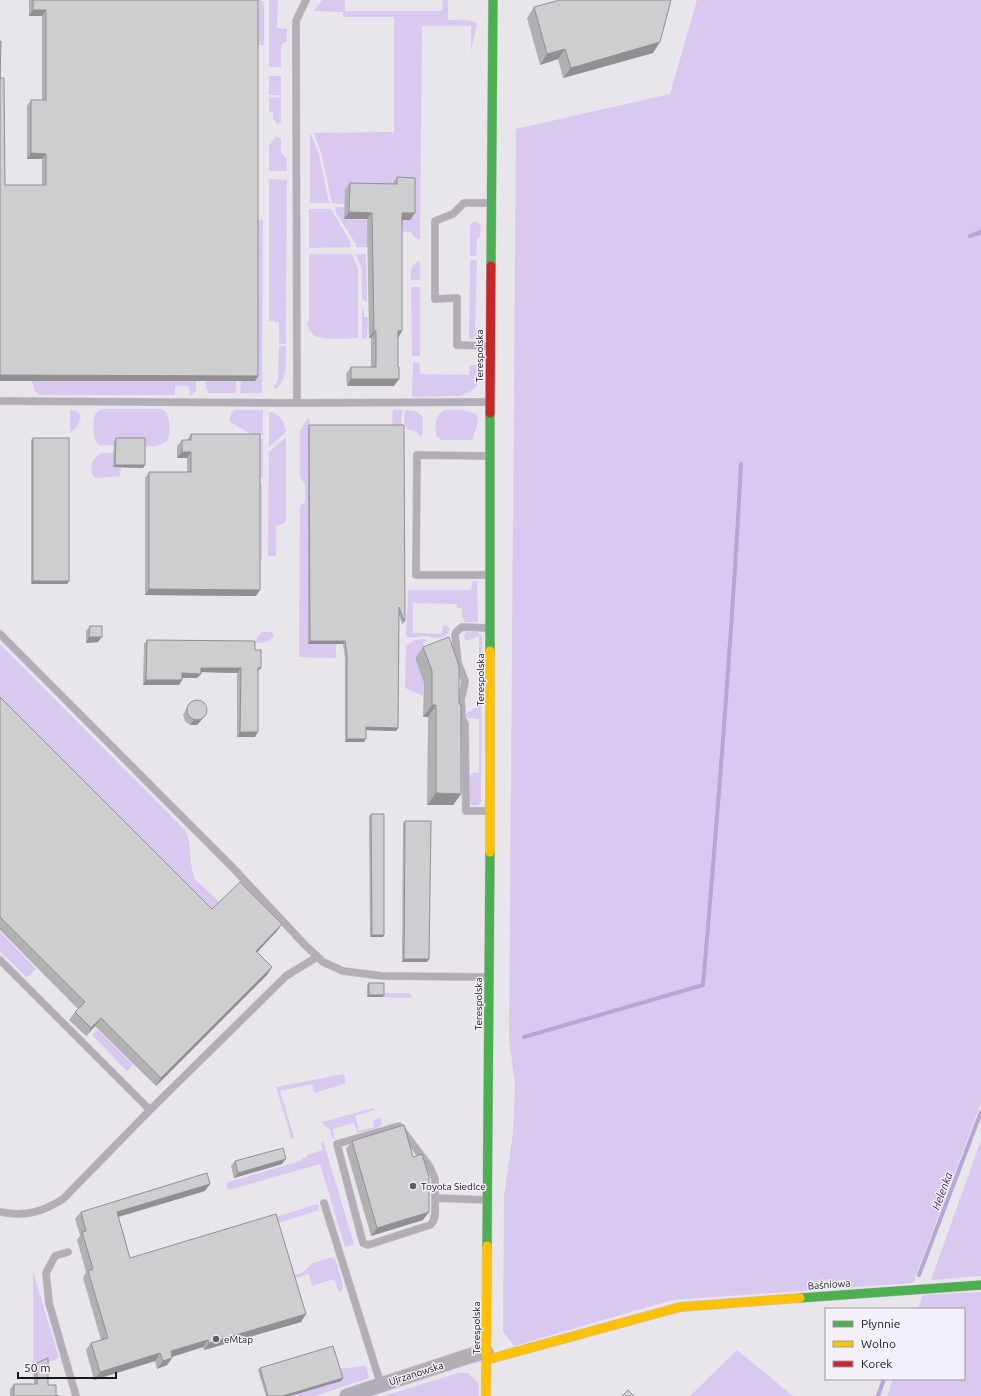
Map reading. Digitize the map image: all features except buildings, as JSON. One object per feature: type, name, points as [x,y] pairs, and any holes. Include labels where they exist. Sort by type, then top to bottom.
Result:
[{"type":"street","name":"Terespolska","points":[[486,1396],[491,628],[490,346],[493,0]]},
{"type":"street","name":"Baśniowa","points":[[486,1356],[680,1307],[981,1285]]},
{"type":"street","name":"Ujrzanowska","points":[[347,1396],[469,1356],[486,1356]]},
{"type":"lane","points":[[297,403],[296,21],[306,0]]},
{"type":"lane","points":[[490,346],[457,345],[457,298],[435,299],[435,220],[453,214],[464,203],[492,204]]},
{"type":"lane","points":[[0,401],[297,403],[490,402]]},
{"type":"lane","points":[[490,456],[417,455],[416,575],[490,575]]},
{"type":"lane","points":[[490,812],[466,811],[465,724],[462,718],[461,699],[465,681],[458,663],[455,636],[456,632],[462,627],[491,628]]},
{"type":"lane","points":[[0,634],[323,962],[343,971],[383,976],[489,977]]},
{"type":"lane","points":[[0,1212],[31,1213],[49,1208],[63,1199],[150,1110],[286,976],[317,957]]},
{"type":"lane","points":[[0,960],[150,1110]]},
{"type":"lane","points":[[398,1126],[430,1167],[434,1179],[435,1198],[434,1219],[430,1226],[368,1245],[363,1244],[337,1144],[398,1126]]},
{"type":"lane","points":[[435,1198],[488,1200]]},
{"type":"lane","points":[[324,1204],[381,1385]]},
{"type":"lane","points":[[68,1252],[55,1256],[46,1273],[49,1303],[76,1396]]},
{"type":"shaded area","points":[[254,0],[261,0],[264,2],[264,45],[254,45]]},
{"type":"shaded area","points":[[269,0],[278,0],[277,28],[287,29],[287,41],[281,45],[281,67],[269,67]]},
{"type":"shaded area","points":[[322,0],[345,0],[345,11],[442,11],[443,0],[448,0],[448,20],[467,20],[477,24],[471,51],[471,26],[422,26],[420,240],[414,237],[411,232],[397,231],[392,195],[345,190],[345,204],[332,203],[322,156],[314,133],[394,132],[394,17],[343,17],[343,12],[314,11]]},
{"type":"shaded area","points":[[697,0],[981,0],[981,1103],[913,1283],[672,1300],[514,1346],[503,1331],[504,1196],[513,1133],[515,1085],[509,1039],[516,129],[670,94]]},
{"type":"shaded area","points":[[269,76],[281,76],[281,95],[269,95]]},
{"type":"shaded area","points":[[281,97],[281,122],[277,124],[273,118],[273,112],[269,112],[269,98]]},
{"type":"shaded area","points":[[310,134],[319,155],[329,203],[310,203]]},
{"type":"shaded area","points":[[276,136],[281,138],[281,153],[287,159],[287,171],[269,171],[269,146]]},
{"type":"shaded area","points":[[269,179],[287,180],[286,344],[279,344],[279,322],[269,321]]},
{"type":"shaded area","points":[[335,207],[345,207],[345,219],[379,220],[368,247],[356,247],[356,244],[336,213]]},
{"type":"shaded area","points":[[309,209],[331,209],[351,243],[351,247],[309,248]]},
{"type":"shaded area","points":[[263,220],[262,393],[240,393],[254,221]]},
{"type":"shaded area","points":[[472,222],[477,222],[481,226],[480,236],[477,239],[476,256],[470,256],[470,226]]},
{"type":"shaded area","points":[[309,254],[352,254],[358,269],[358,338],[321,338],[316,336],[310,330],[306,322],[309,322]]},
{"type":"shaded area","points":[[356,254],[366,254],[367,302],[362,299],[362,270]]},
{"type":"shaded area","points":[[470,260],[477,260],[475,329],[482,336],[474,340],[469,338]]},
{"type":"shaded area","points":[[420,261],[420,280],[411,280],[411,271],[413,266]]},
{"type":"shaded area","points":[[411,287],[420,287],[420,356],[412,356]]},
{"type":"shaded area","points":[[364,308],[364,317],[368,317],[367,338],[362,339],[362,311]]},
{"type":"shaded area","points":[[279,346],[286,346],[286,364],[283,380],[276,389],[274,387],[278,381]]},
{"type":"shaded area","points":[[413,362],[419,362],[420,374],[469,375],[470,365],[480,365],[479,382],[474,389],[459,396],[412,397]]},
{"type":"shaded area","points":[[32,381],[196,381],[196,391],[191,396],[189,386],[175,386],[175,395],[41,395],[33,388]]},
{"type":"shaded area","points":[[206,381],[236,381],[236,393],[209,393],[206,388]]},
{"type":"shaded area","points":[[106,409],[161,409],[165,411],[169,419],[168,439],[158,446],[142,446],[114,441],[114,445],[99,445],[96,442],[94,434],[94,418],[98,411]]},
{"type":"shaded area","points":[[70,410],[76,411],[81,416],[76,428],[70,432]]},
{"type":"shaded area","points":[[235,410],[263,410],[263,435],[253,435],[230,422],[232,412]]},
{"type":"shaded area","points":[[393,410],[402,410],[401,422],[404,428],[336,644],[336,658],[299,657],[300,506],[305,502],[305,484],[300,477],[300,432],[309,417],[310,426],[392,425]]},
{"type":"shaded area","points":[[405,410],[415,411],[423,417],[423,433],[421,437],[416,432],[407,429],[404,422]]},
{"type":"shaded area","points":[[445,410],[466,411],[478,416],[477,426],[472,440],[442,440],[437,437],[436,421],[439,415]]},
{"type":"shaded area","points":[[269,412],[279,416],[283,422],[286,432],[269,447]]},
{"type":"shaded area","points":[[285,438],[286,522],[276,527],[276,556],[268,556],[269,452]]},
{"type":"shaded area","points":[[263,439],[263,477],[256,477],[256,440]]},
{"type":"shaded area","points":[[102,453],[114,453],[113,467],[121,468],[120,476],[95,478],[92,471],[92,463],[96,457]]},
{"type":"shaded area","points":[[256,483],[262,483],[262,559],[256,559]]},
{"type":"shaded area","points":[[473,581],[477,581],[478,622],[465,622],[462,617],[462,609],[457,607],[457,604],[413,603],[413,633],[442,634],[443,626],[446,625],[449,627],[449,632],[444,637],[440,638],[406,636],[408,590],[471,590]]},
{"type":"shaded area","points":[[262,632],[272,632],[274,636],[266,642],[255,643],[258,636]]},
{"type":"shaded area","points":[[466,632],[476,632],[482,636],[481,803],[475,806],[469,802],[469,775],[479,773],[479,719],[468,718],[466,716],[467,713],[479,706],[479,636],[466,641],[464,636]]},
{"type":"shaded area","points":[[424,639],[427,641],[423,643],[426,653],[414,657],[424,683],[423,696],[405,688],[406,645],[416,640]]},
{"type":"shaded area","points":[[0,644],[185,830],[189,842],[195,879],[221,904],[207,916],[0,709]]},
{"type":"shaded area","points":[[0,932],[36,969],[29,976],[26,977],[0,951]]},
{"type":"shaded area","points":[[382,993],[410,993],[412,998],[382,997]]},
{"type":"shaded area","points":[[98,1030],[133,1065],[127,1071],[92,1035]]},
{"type":"shaded area","points":[[344,1074],[346,1083],[315,1093],[312,1084],[280,1091],[294,1137],[292,1140],[276,1087]]},
{"type":"shaded area","points":[[374,1108],[374,1110],[355,1116],[359,1131],[374,1127],[373,1120],[381,1118],[382,1124],[378,1128],[358,1133],[354,1123],[333,1129],[334,1139],[330,1129],[324,1125],[323,1122]]},
{"type":"shaded area","points":[[981,1140],[981,1276],[931,1280]]},
{"type":"shaded area","points":[[323,1141],[354,1244],[345,1247],[320,1164],[228,1190],[226,1183],[300,1161],[302,1158],[307,1157],[307,1155],[323,1150],[321,1143]]},
{"type":"shaded area","points":[[317,1204],[319,1206],[319,1210],[275,1224],[273,1218]]},
{"type":"shaded area","points":[[328,1258],[334,1258],[336,1261],[343,1285],[341,1292],[339,1292],[334,1279],[312,1286],[309,1274],[291,1279],[291,1276],[302,1273],[313,1263]]},
{"type":"shaded area","points":[[33,1272],[59,1358],[33,1368]]},
{"type":"shaded area","points":[[981,1292],[981,1396],[887,1396],[893,1380],[965,1380],[965,1308],[918,1308],[923,1295]]},
{"type":"shaded area","points":[[737,1350],[793,1396],[690,1396]]},
{"type":"shaded area","points":[[366,1366],[369,1378],[315,1396],[290,1396],[341,1380],[337,1369]]},
{"type":"shaded area","points":[[458,1373],[468,1373],[479,1384],[479,1396],[384,1396]]},
{"type":"waterway","points":[[970,236],[981,232]]},
{"type":"waterway","points":[[524,1037],[703,985],[724,724],[741,464]]},
{"type":"waterway","name":"Helenka","points":[[919,1275],[981,1112]]},
{"type":"waterway","name":"Helenka","points":[[878,1396],[884,1380]]},
{"type":"traffic: fast","points":[[491,266],[493,0]]},
{"type":"traffic: fast","points":[[490,413],[490,651]]},
{"type":"traffic: fast","points":[[487,1246],[490,852]]},
{"type":"traffic: fast","points":[[800,1298],[981,1285]]},
{"type":"traffic: slow","points":[[490,651],[490,852]]},
{"type":"traffic: slow","points":[[486,1396],[487,1246]]},
{"type":"traffic: slow","points":[[486,1360],[680,1307],[800,1298]]},
{"type":"traffic: jam","points":[[490,413],[491,266]]},
{"type":"place","name":"Toyota Siedlce","points":[[413,1186]]},
{"type":"place","name":"eMtap","points":[[216,1339]]}]
